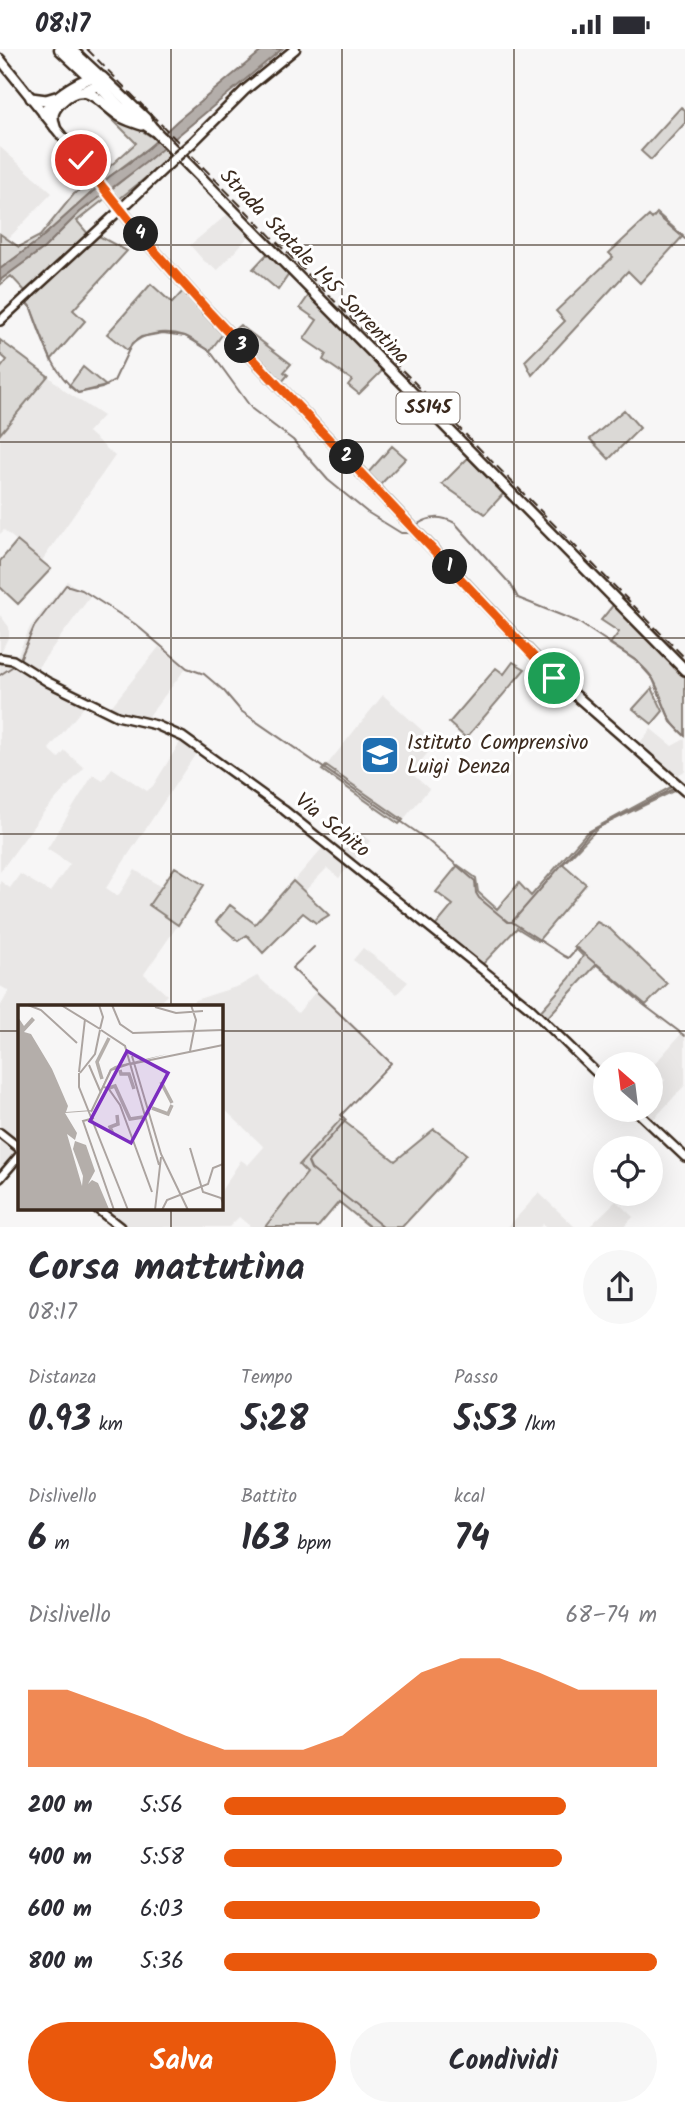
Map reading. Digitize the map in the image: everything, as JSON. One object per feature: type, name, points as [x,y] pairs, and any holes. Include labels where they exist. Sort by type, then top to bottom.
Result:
[{"type":"highway","points":[[60,49],[87,74]]},
{"type":"highway","points":[[70,49],[98,75]]},
{"type":"highway","points":[[44,114],[71,95],[96,86],[98,75]]},
{"type":"highway","points":[[44,114],[47,105],[58,96],[98,75]]},
{"type":"highway","name":"Strada Statale 145 Sorrentina","points":[[98,75],[145,118],[685,670]]},
{"type":"highway","name":"SS145","points":[[99,86],[121,107],[156,132]]},
{"type":"highway","points":[[83,92],[91,93],[120,116],[156,132]]},
{"type":"highway","points":[[31,98],[46,100],[58,96]]},
{"type":"highway","points":[[55,127],[52,116],[56,108]]},
{"type":"main road","points":[[119,205],[192,143],[245,90],[295,49]]},
{"type":"main road","points":[[0,59],[165,264],[208,311],[549,672],[685,791]]},
{"type":"street","points":[[0,320],[119,205]]},
{"type":"street","name":"Via Schito","points":[[0,657],[13,660],[48,682],[117,716],[156,725],[183,737],[284,810],[530,1008],[593,1069]]},
{"type":"street","points":[[648,1122],[685,1157]]},
{"type":"street","points":[[0,1133],[18,1147]]},
{"type":"street","points":[[0,1178],[18,1158]]},
{"type":"street","points":[[97,1209],[120,1227]]},
{"type":"shaded area","points":[[264,49],[282,49],[145,163],[80,212],[44,248],[0,280],[0,269],[38,241],[109,177],[143,153],[177,121]]},
{"type":"shaded area","points":[[681,107],[685,110],[685,123],[651,160],[641,151]]},
{"type":"shaded area","points":[[105,112],[157,141],[109,177],[38,241],[0,269],[0,234],[19,247],[40,236],[74,194],[98,177],[136,143]]},
{"type":"shaded area","points":[[165,146],[174,155],[118,200],[109,191]]},
{"type":"shaded area","points":[[0,147],[52,193],[8,239],[0,234]]},
{"type":"shaded area","points":[[103,195],[106,198],[77,221],[89,235],[26,292],[11,276],[0,285],[0,280],[44,248],[80,212]]},
{"type":"shaded area","points":[[657,213],[683,236],[640,283],[628,271],[532,375],[525,361],[565,321],[556,311],[613,257],[609,253],[649,216],[652,219]]},
{"type":"shaded area","points":[[228,214],[249,236],[218,270],[204,261],[190,245]]},
{"type":"shaded area","points":[[97,235],[127,251],[73,310],[85,321],[51,360],[31,308],[26,302]]},
{"type":"shaded area","points":[[268,253],[289,274],[278,290],[253,269]]},
{"type":"shaded area","points":[[151,284],[172,303],[185,289],[224,332],[210,351],[185,336],[161,333],[145,336],[128,351],[107,334]]},
{"type":"shaded area","points":[[309,295],[384,369],[359,394],[348,385],[352,380],[323,360],[326,354],[304,339],[317,320],[300,308]]},
{"type":"shaded area","points":[[240,325],[291,364],[284,372],[288,375],[281,383],[235,334],[234,330]]},
{"type":"shaded area","points":[[0,340],[48,376],[0,434],[0,369],[7,360],[0,354]]},
{"type":"shaded area","points":[[83,367],[106,386],[78,393],[69,386]]},
{"type":"shaded area","points":[[48,376],[65,391],[103,416],[88,432],[115,456],[41,562],[4,530],[0,534],[0,434]]},
{"type":"shaded area","points":[[624,410],[640,428],[609,459],[590,439]]},
{"type":"shaded area","points":[[392,446],[406,458],[379,486],[367,474]]},
{"type":"shaded area","points":[[469,457],[505,492],[485,514],[442,484]]},
{"type":"shaded area","points":[[17,541],[51,569],[18,604],[0,587],[0,561]]},
{"type":"shaded area","points":[[67,581],[90,597],[36,670],[89,701],[49,749],[59,758],[65,751],[84,768],[43,813],[0,872],[0,615],[9,627],[9,636],[1,652],[16,659],[30,627]]},
{"type":"shaded area","points":[[614,604],[685,677],[685,736],[668,715],[649,673],[610,644],[619,632],[601,620]]},
{"type":"shaded area","points":[[159,647],[186,668],[145,721],[110,708]]},
{"type":"shaded area","points":[[513,662],[525,669],[466,738],[449,723],[496,668],[504,674]]},
{"type":"shaded area","points":[[652,688],[663,711],[652,724],[633,709]]},
{"type":"shaded area","name":"Istituto Comprensivo Luigi Denza","points":[[383,695],[436,743],[411,773],[429,789],[403,820],[326,766]]},
{"type":"shaded area","points":[[651,729],[672,746],[685,739],[685,771],[674,777],[637,746]]},
{"type":"shaded area","points":[[180,742],[197,752],[106,888],[118,896],[135,870],[161,887],[149,905],[178,925],[144,974],[167,995],[157,1005],[18,1005],[18,1152],[0,1173],[0,1007],[9,991],[0,986],[0,881],[10,888],[20,874],[50,892],[70,864],[47,849],[93,775],[103,781],[112,768],[147,791],[153,786]]},
{"type":"shaded area","points":[[326,766],[403,820],[399,824],[322,770]]},
{"type":"shaded area","points":[[671,787],[676,790],[599,827],[563,864],[586,884],[538,941],[517,928],[481,966],[433,929],[453,905],[436,892],[458,865],[476,878],[478,892],[497,909],[519,883],[531,896],[586,833]]},
{"type":"shaded area","points":[[358,831],[370,841],[339,878],[327,868],[304,892],[293,882],[324,846],[338,857]]},
{"type":"shaded area","points":[[175,867],[204,885],[178,925],[149,905]]},
{"type":"shaded area","points":[[293,881],[329,915],[316,923],[303,913],[263,953],[247,935],[238,941],[216,922],[230,905],[255,924]]},
{"type":"shaded area","points":[[597,922],[610,929],[667,984],[646,1005],[597,964],[545,1020],[538,1014],[570,978],[583,956],[574,947]]},
{"type":"shaded area","points":[[363,948],[408,982],[397,994],[353,960]]},
{"type":"shaded area","points":[[257,976],[298,1013],[317,990],[390,1061],[340,1114],[341,1119],[299,1164],[308,1172],[265,1227],[251,1227],[239,1217],[229,1227],[125,1227],[102,1209],[222,1209],[222,1189],[241,1160],[248,1165],[264,1147],[222,1107],[222,1005],[189,1005],[195,1000],[239,986]]},
{"type":"shaded area","points":[[681,1034],[685,1038],[685,1085],[663,1109],[665,1080],[663,1054]]},
{"type":"shaded area","points":[[341,1119],[395,1161],[434,1129],[466,1154],[402,1227],[370,1227],[339,1202],[318,1227],[265,1227],[307,1173],[299,1165]]},
{"type":"shaded area","points":[[539,1193],[575,1227],[546,1227],[543,1224],[540,1227],[508,1227]]},
{"type":"shaded area","points":[[611,1206],[621,1206],[633,1217],[624,1227],[589,1227]]},
{"type":"waterway","points":[[658,216],[685,239]]},
{"type":"waterway","points":[[26,302],[55,365],[78,393],[102,388],[114,381],[132,343],[141,337],[163,333],[185,336],[210,351],[252,409],[293,440],[328,480],[367,512],[401,533],[409,533]]},
{"type":"waterway","points":[[418,524],[436,518],[455,523],[511,585],[518,598],[578,622],[637,661],[653,679],[671,722],[685,736]]},
{"type":"waterway","points":[[20,659],[34,627],[66,585],[82,590],[135,624],[187,668],[204,674],[224,691],[241,711],[425,838],[475,881],[479,898],[508,922],[512,922],[591,831],[675,788]]},
{"type":"waterway","points":[[0,675],[15,665]]},
{"type":"waterway","points":[[512,922],[568,958],[577,948],[685,1036]]},
{"type":"waterway","points":[[314,947],[292,968],[391,1063],[341,1115],[346,1120],[308,1162],[311,1169],[383,1227]]},
{"type":"railway","points":[[87,49],[685,658]]},
{"type":"place","name":"Istituto Comprensivo Luigi Denza","points":[[380,755]]},
{"type":"route","points":[[81,160],[165,264],[554,678]]}]
